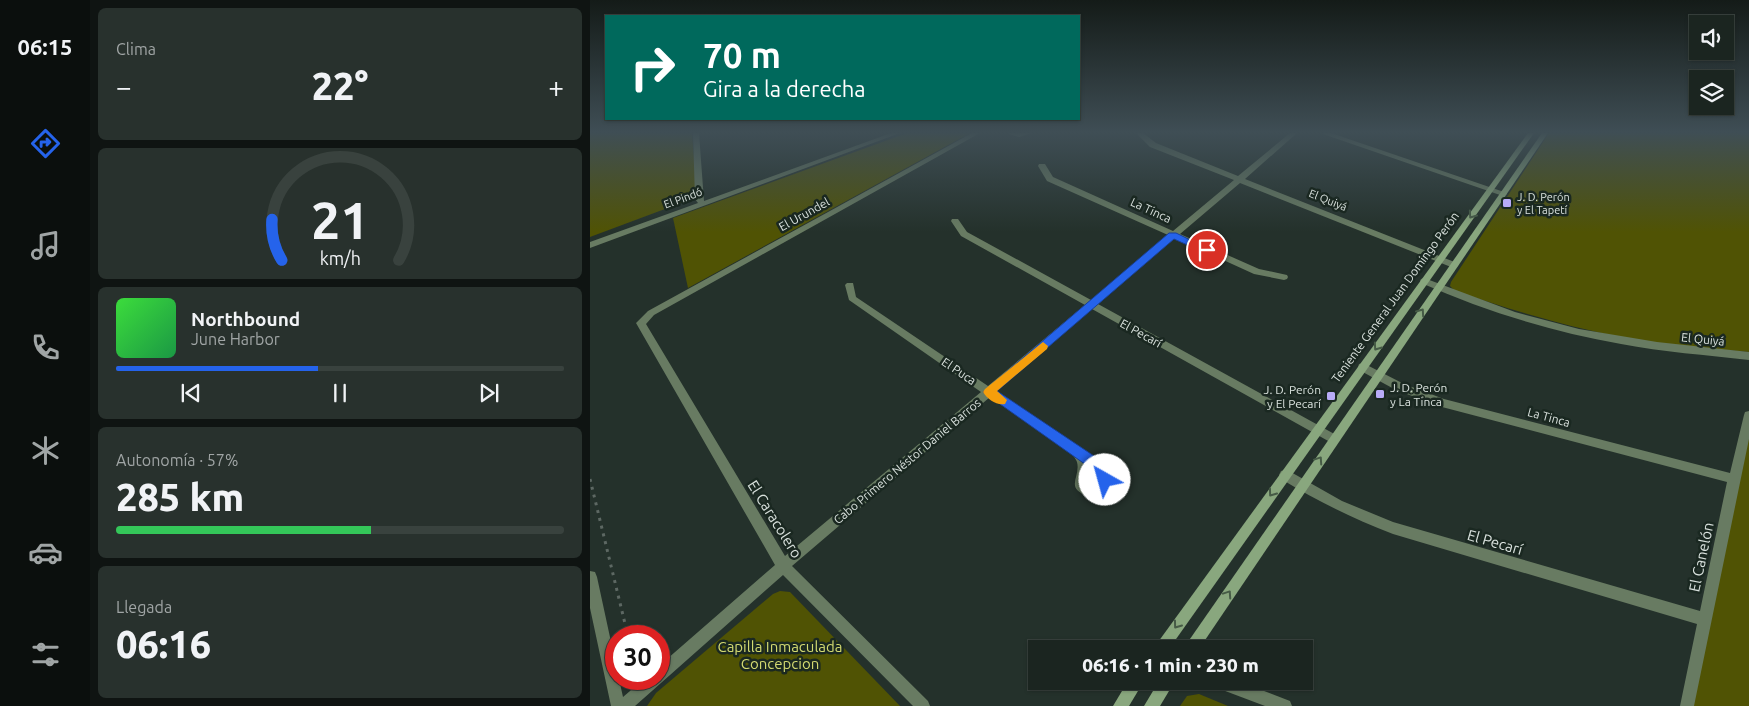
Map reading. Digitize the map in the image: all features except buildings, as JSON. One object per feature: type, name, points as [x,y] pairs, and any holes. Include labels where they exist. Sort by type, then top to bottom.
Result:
[{"type":"main road","name":"Teniente General Juan Domingo Perón","points":[[1167,640],[1507,166]]},
{"type":"main road","points":[[1196,640],[1521,166]]},
{"type":"main road","points":[[1120,706],[1132,690]]},
{"type":"main road","points":[[1151,706],[1162,690]]},
{"type":"street","points":[[697,166],[699,200],[702,203]]},
{"type":"street","name":"El Pindó","points":[[590,245],[805,166]]},
{"type":"street","name":"El Urundel","points":[[643,319],[919,166]]},
{"type":"street","name":"La Tinca","points":[[1042,166],[1050,179],[1257,272],[1284,277]]},
{"type":"street","name":"El Quiyá","points":[[1209,166],[1441,258],[1454,265]]},
{"type":"street","name":"Cabo Primero Néstor Daniel Barros","points":[[670,665],[783,566],[1254,166]]},
{"type":"street","points":[[1422,166],[1503,193]]},
{"type":"street","name":"El Pecarí","points":[[954,221],[964,234],[1334,439]]},
{"type":"street","name":"El Quiyá","points":[[1424,281],[1501,310],[1601,337],[1662,347],[1749,356]]},
{"type":"street","name":"El Puca","points":[[850,285],[852,298],[1077,452]]},
{"type":"street","name":"El Caracolero","points":[[643,319],[640,323],[783,566],[923,706]]},
{"type":"street","name":"La Tinca","points":[[1363,367],[1400,387],[1442,403],[1734,479]]},
{"type":"street","name":"El Canelón","points":[[1688,706],[1704,619],[1749,415]]},
{"type":"street","name":"El Pecarí","points":[[1285,476],[1361,516],[1393,528],[1704,619]]},
{"type":"street","points":[[590,576],[618,706]]},
{"type":"street","points":[[590,615],[601,629]]},
{"type":"street","points":[[624,706],[642,690]]},
{"type":"street","points":[[1241,690],[1285,706]]},
{"type":"path","points":[[590,479],[625,625]]},
{"type":"green space","points":[[590,166],[695,166],[697,197],[590,237]]},
{"type":"green space","points":[[816,166],[910,166],[688,288],[673,218]]},
{"type":"green space","points":[[1527,166],[1749,166],[1749,352],[1666,345],[1603,333],[1553,321],[1455,291],[1450,286]]},
{"type":"green space","points":[[1749,415],[1749,706],[1687,706]]},
{"type":"green space","name":"Capilla Inmaculada Concepcion","points":[[780,591],[790,592],[900,706],[647,706],[656,693],[660,690],[670,690],[670,681],[773,594]]},
{"type":"green space","points":[[1199,694],[1228,706],[1180,706],[1187,696]]},
{"type":"slow traffic","points":[[1001,400],[989,392],[1043,346]]},
{"type":"place","name":"J. D. Perón y El Tapetí","points":[[1507,203]]},
{"type":"place","name":"J. D. Perón y La Tinca","points":[[1380,394]]},
{"type":"place","name":"J. D. Perón y El Pecarí","points":[[1331,396]]},
{"type":"route","points":[[1105,480],[1106,476],[1101,468],[989,392],[1173,235],[1207,250]]}]
